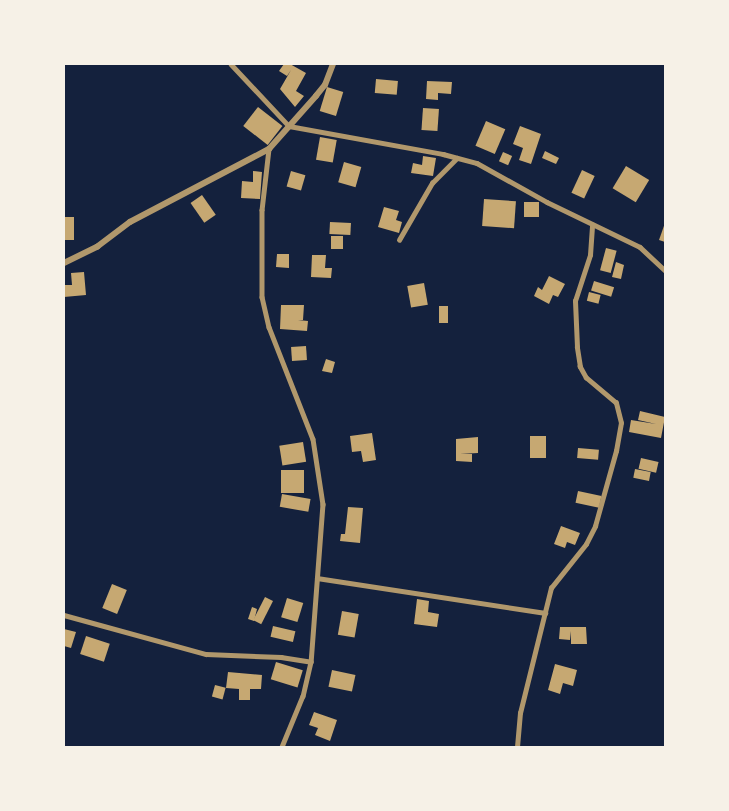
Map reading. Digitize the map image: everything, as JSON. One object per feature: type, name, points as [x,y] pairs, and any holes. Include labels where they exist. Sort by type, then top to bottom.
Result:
[{"type":"street","points":[[231,64],[289,126],[458,158],[489,169],[592,225],[640,247],[665,270]]},
{"type":"street","points":[[64,264],[96,246],[130,222],[269,149],[316,96],[324,85],[333,64]]},
{"type":"street","points":[[269,149],[262,210],[262,297],[269,327],[313,439],[322,504],[311,662],[303,696],[282,747]]},
{"type":"street","points":[[399,240],[432,183],[458,158]]},
{"type":"street","points":[[517,747],[522,707],[553,583],[586,544],[595,526],[616,451],[621,423],[616,402],[596,386],[583,372],[577,347],[574,301],[590,255],[592,225]]},
{"type":"street","points":[[318,578],[545,613]]},
{"type":"street","points":[[64,615],[206,654],[281,657],[311,662]]},
{"type":"building","points":[[284,64],[290,64],[306,73],[296,91],[304,96],[295,107],[280,89],[291,70],[287,76],[279,71]]},
{"type":"building","points":[[376,79],[398,81],[397,95],[375,93]]},
{"type":"building","points":[[427,81],[452,82],[451,94],[438,93],[438,100],[426,99]]},
{"type":"building","points":[[327,87],[343,92],[336,116],[320,111]]},
{"type":"building","points":[[258,107],[282,126],[268,145],[243,126]]},
{"type":"building","points":[[423,108],[439,109],[437,131],[421,130]]},
{"type":"building","points":[[486,121],[505,129],[495,154],[475,146]]},
{"type":"building","points":[[520,126],[541,134],[531,164],[519,160],[523,148],[513,144]]},
{"type":"building","points":[[320,137],[337,140],[333,163],[316,160]]},
{"type":"building","points":[[545,151],[559,158],[556,164],[542,158]]},
{"type":"building","points":[[503,152],[512,156],[508,165],[499,161]]},
{"type":"building","points":[[423,156],[436,158],[433,176],[411,173],[413,163],[422,165]]},
{"type":"building","points":[[344,162],[361,167],[356,187],[338,182]]},
{"type":"building","points":[[626,166],[649,180],[636,202],[613,188]]},
{"type":"building","points":[[582,170],[595,176],[584,199],[571,193]]},
{"type":"building","points":[[253,171],[262,172],[260,199],[241,198],[242,181],[253,182]]},
{"type":"building","points":[[291,171],[305,175],[301,191],[287,186]]},
{"type":"building","points":[[202,195],[216,215],[204,223],[191,203]]},
{"type":"building","points":[[484,199],[516,201],[514,228],[482,226]]},
{"type":"building","points":[[524,202],[539,202],[539,217],[524,217]]},
{"type":"building","points":[[384,207],[399,211],[396,220],[402,222],[399,233],[378,227]]},
{"type":"building","points":[[64,217],[74,217],[74,240],[64,240]]},
{"type":"building","points":[[330,222],[351,223],[350,235],[329,234]]},
{"type":"building","points":[[665,223],[665,242],[659,240]]},
{"type":"building","points":[[331,236],[343,236],[343,249],[331,249]]},
{"type":"building","points":[[606,248],[617,251],[611,273],[600,270]]},
{"type":"building","points":[[277,254],[289,254],[289,268],[276,267]]},
{"type":"building","points":[[312,255],[326,255],[325,268],[332,268],[331,278],[311,277]]},
{"type":"building","points":[[616,262],[624,265],[621,279],[612,277]]},
{"type":"building","points":[[84,272],[86,295],[64,297],[64,285],[72,285],[71,273]]},
{"type":"building","points":[[549,276],[565,284],[558,297],[553,295],[549,304],[534,296],[538,287],[542,290]]},
{"type":"building","points":[[594,281],[614,287],[611,297],[591,291]]},
{"type":"building","points":[[424,283],[428,305],[411,308],[407,286]]},
{"type":"building","points":[[589,292],[601,295],[598,304],[587,301]]},
{"type":"building","points":[[281,305],[304,305],[303,320],[298,320],[308,321],[307,331],[280,329]]},
{"type":"building","points":[[439,306],[448,306],[448,323],[439,323]]},
{"type":"building","points":[[306,346],[307,360],[292,361],[291,347]]},
{"type":"building","points":[[326,359],[335,362],[332,373],[322,371]]},
{"type":"building","points":[[640,411],[665,417],[661,438],[629,432],[631,420],[656,424],[638,420]]},
{"type":"building","points":[[372,433],[376,460],[363,462],[361,451],[352,452],[350,436]]},
{"type":"building","points":[[530,436],[546,436],[546,458],[530,458]]},
{"type":"building","points":[[478,437],[478,453],[460,454],[472,454],[472,462],[456,461],[456,439]]},
{"type":"building","points":[[303,442],[306,462],[282,466],[279,446]]},
{"type":"building","points":[[578,448],[599,450],[598,460],[577,458]]},
{"type":"building","points":[[641,458],[659,462],[656,473],[639,469]]},
{"type":"building","points":[[635,469],[651,472],[649,481],[633,478]]},
{"type":"building","points":[[281,470],[304,470],[304,493],[281,493]]},
{"type":"building","points":[[578,491],[601,496],[599,508],[576,503]]},
{"type":"building","points":[[282,494],[311,499],[308,512],[280,507]]},
{"type":"building","points":[[348,507],[363,508],[360,543],[340,541],[341,534],[345,534]]},
{"type":"building","points":[[561,526],[580,533],[575,545],[567,542],[565,548],[554,544]]},
{"type":"building","points":[[112,584],[127,590],[117,614],[102,608]]},
{"type":"building","points":[[265,597],[273,601],[261,624],[253,620]]},
{"type":"building","points":[[287,598],[303,603],[297,622],[281,617]]},
{"type":"building","points":[[417,599],[429,601],[428,612],[439,614],[437,627],[414,624]]},
{"type":"building","points":[[252,607],[257,609],[254,621],[248,619]]},
{"type":"building","points":[[342,611],[359,614],[355,638],[338,635]]},
{"type":"building","points":[[273,626],[295,631],[293,642],[271,637]]},
{"type":"building","points":[[560,627],[586,627],[587,644],[571,644],[571,631],[570,640],[559,639]]},
{"type":"building","points":[[64,629],[76,632],[71,648],[64,646]]},
{"type":"building","points":[[86,636],[110,644],[104,662],[80,654]]},
{"type":"building","points":[[276,662],[303,670],[298,687],[271,679]]},
{"type":"building","points":[[555,664],[577,670],[573,686],[563,683],[560,694],[548,690]]},
{"type":"building","points":[[332,670],[355,675],[352,692],[328,687]]},
{"type":"building","points":[[228,672],[262,675],[261,689],[250,689],[250,700],[239,700],[239,689],[226,688]]},
{"type":"building","points":[[215,685],[226,688],[223,699],[212,697]]},
{"type":"building","points":[[314,712],[337,720],[330,741],[315,735],[318,728],[309,725]]}]
